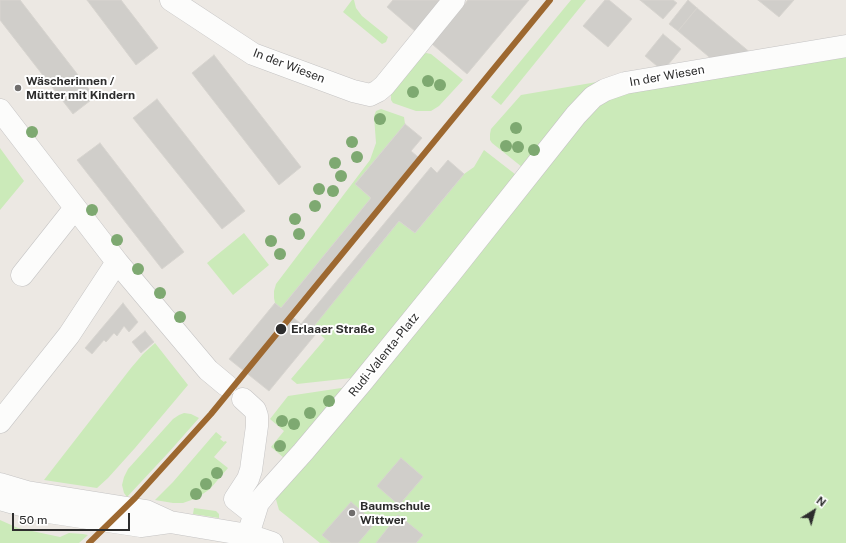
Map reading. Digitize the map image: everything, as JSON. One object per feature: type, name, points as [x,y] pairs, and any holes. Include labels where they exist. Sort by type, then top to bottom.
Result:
[{"type":"street","name":"In der Wiesen","points":[[171,0],[253,54],[353,91],[365,94],[372,94],[384,86],[454,0]]},
{"type":"street","name":"In der Wiesen","points":[[526,178],[587,103],[599,93],[612,87],[625,83],[664,76],[846,46]]},
{"type":"street","points":[[0,110],[117,262],[208,370],[226,385]]},
{"type":"street","name":"Rudi-Valenta-Platz","points":[[252,539],[254,514],[258,503],[266,492],[343,405],[526,178]]},
{"type":"street","points":[[22,275],[75,208]]},
{"type":"street","points":[[0,422],[69,335],[117,262]]},
{"type":"street","points":[[222,531],[225,515],[248,479],[251,470],[257,416],[255,410],[243,399]]},
{"type":"street","points":[[0,484],[40,495],[146,512],[170,522],[222,531],[272,543]]},
{"type":"street","points":[[0,499],[42,511],[141,526],[170,522]]},
{"type":"street","points":[[235,499],[254,514]]},
{"type":"green space","points":[[352,0],[354,0],[356,8],[362,16],[388,37],[386,42],[382,44],[343,12]]},
{"type":"green space","points":[[571,0],[586,0],[501,105],[491,97]]},
{"type":"green space","points":[[426,53],[431,54],[463,80],[439,106],[431,111],[416,111],[393,103],[391,100],[391,94]]},
{"type":"green space","points":[[846,53],[846,543],[320,543],[279,510],[275,496],[603,98]]},
{"type":"green space","points":[[597,82],[527,171],[490,140],[491,129],[521,95]]},
{"type":"green space","points":[[381,109],[404,117],[405,124],[355,184],[371,198],[281,308],[275,303],[274,291],[276,284],[370,160],[376,143],[374,116],[376,111]]},
{"type":"green space","points":[[0,148],[24,181],[0,210]]},
{"type":"green space","points":[[484,150],[520,178],[361,377],[297,384],[291,379],[325,339],[312,327],[399,221],[415,233],[464,174],[474,167]]},
{"type":"green space","points":[[244,233],[269,265],[233,295],[207,263]]},
{"type":"green space","points":[[155,343],[188,385],[135,448],[97,488],[44,480],[131,368]]},
{"type":"green space","points":[[348,387],[284,458],[271,447],[284,431],[270,419],[288,396]]},
{"type":"green space","points":[[184,413],[191,414],[199,418],[127,497],[124,493],[122,485],[128,469],[173,419]]},
{"type":"green space","points":[[216,432],[222,437],[220,439],[227,442],[214,457],[228,468],[210,489],[197,498],[183,503],[155,500],[173,482]]},
{"type":"green space","points":[[194,508],[216,511],[219,514],[219,518],[193,514]]},
{"type":"green space","points":[[0,520],[18,528],[60,537],[69,533],[88,535],[79,543],[0,543]]},
{"type":"building","points":[[0,0],[20,0],[95,97],[73,114],[0,20]]},
{"type":"building","points":[[87,0],[121,0],[158,48],[136,65]]},
{"type":"building","points":[[393,0],[442,0],[416,32],[387,7]]},
{"type":"building","points":[[468,0],[529,0],[467,74],[432,44]]},
{"type":"building","points":[[605,0],[609,0],[632,19],[608,47],[583,26]]},
{"type":"building","points":[[640,0],[673,0],[677,3],[663,19]]},
{"type":"building","points":[[688,0],[697,8],[678,31],[669,24]]},
{"type":"building","points":[[758,0],[794,0],[779,17]]},
{"type":"building","points":[[697,8],[752,54],[714,61],[678,31]]},
{"type":"building","points":[[663,34],[681,49],[663,71],[645,56]]},
{"type":"building","points":[[214,55],[301,167],[279,185],[192,73]]},
{"type":"building","points":[[157,99],[245,211],[222,229],[133,118]]},
{"type":"building","name":"Erlaaer Straße","points":[[405,124],[422,138],[411,151],[418,157],[289,314],[301,324],[431,167],[437,173],[448,160],[464,174],[415,233],[399,221],[310,331],[315,335],[269,391],[229,359],[275,303],[281,308],[371,198],[355,184]]},
{"type":"building","points":[[100,143],[184,252],[162,269],[77,160]]},
{"type":"building","points":[[123,303],[138,322],[129,332],[124,326],[117,336],[114,333],[106,342],[104,340],[92,354],[85,348]]},
{"type":"building","points":[[145,331],[154,342],[141,353],[132,342]]},
{"type":"building","points":[[401,458],[423,477],[399,505],[377,486]]},
{"type":"building","name":"Baumschule Wittwer","points":[[351,502],[375,523],[358,543],[331,543],[322,535]]},
{"type":"building","points":[[398,515],[423,535],[416,543],[376,543]]},
{"type":"transit line","points":[[89,543],[135,498],[211,414],[550,0]]},
{"type":"place","name":"Wäscherinnen / Mütter mit Kindern","points":[[18,88]]},
{"type":"place","name":"Erlaaer Straße","points":[[281,329]]},
{"type":"place","name":"Baumschule Wittwer","points":[[352,513]]}]
